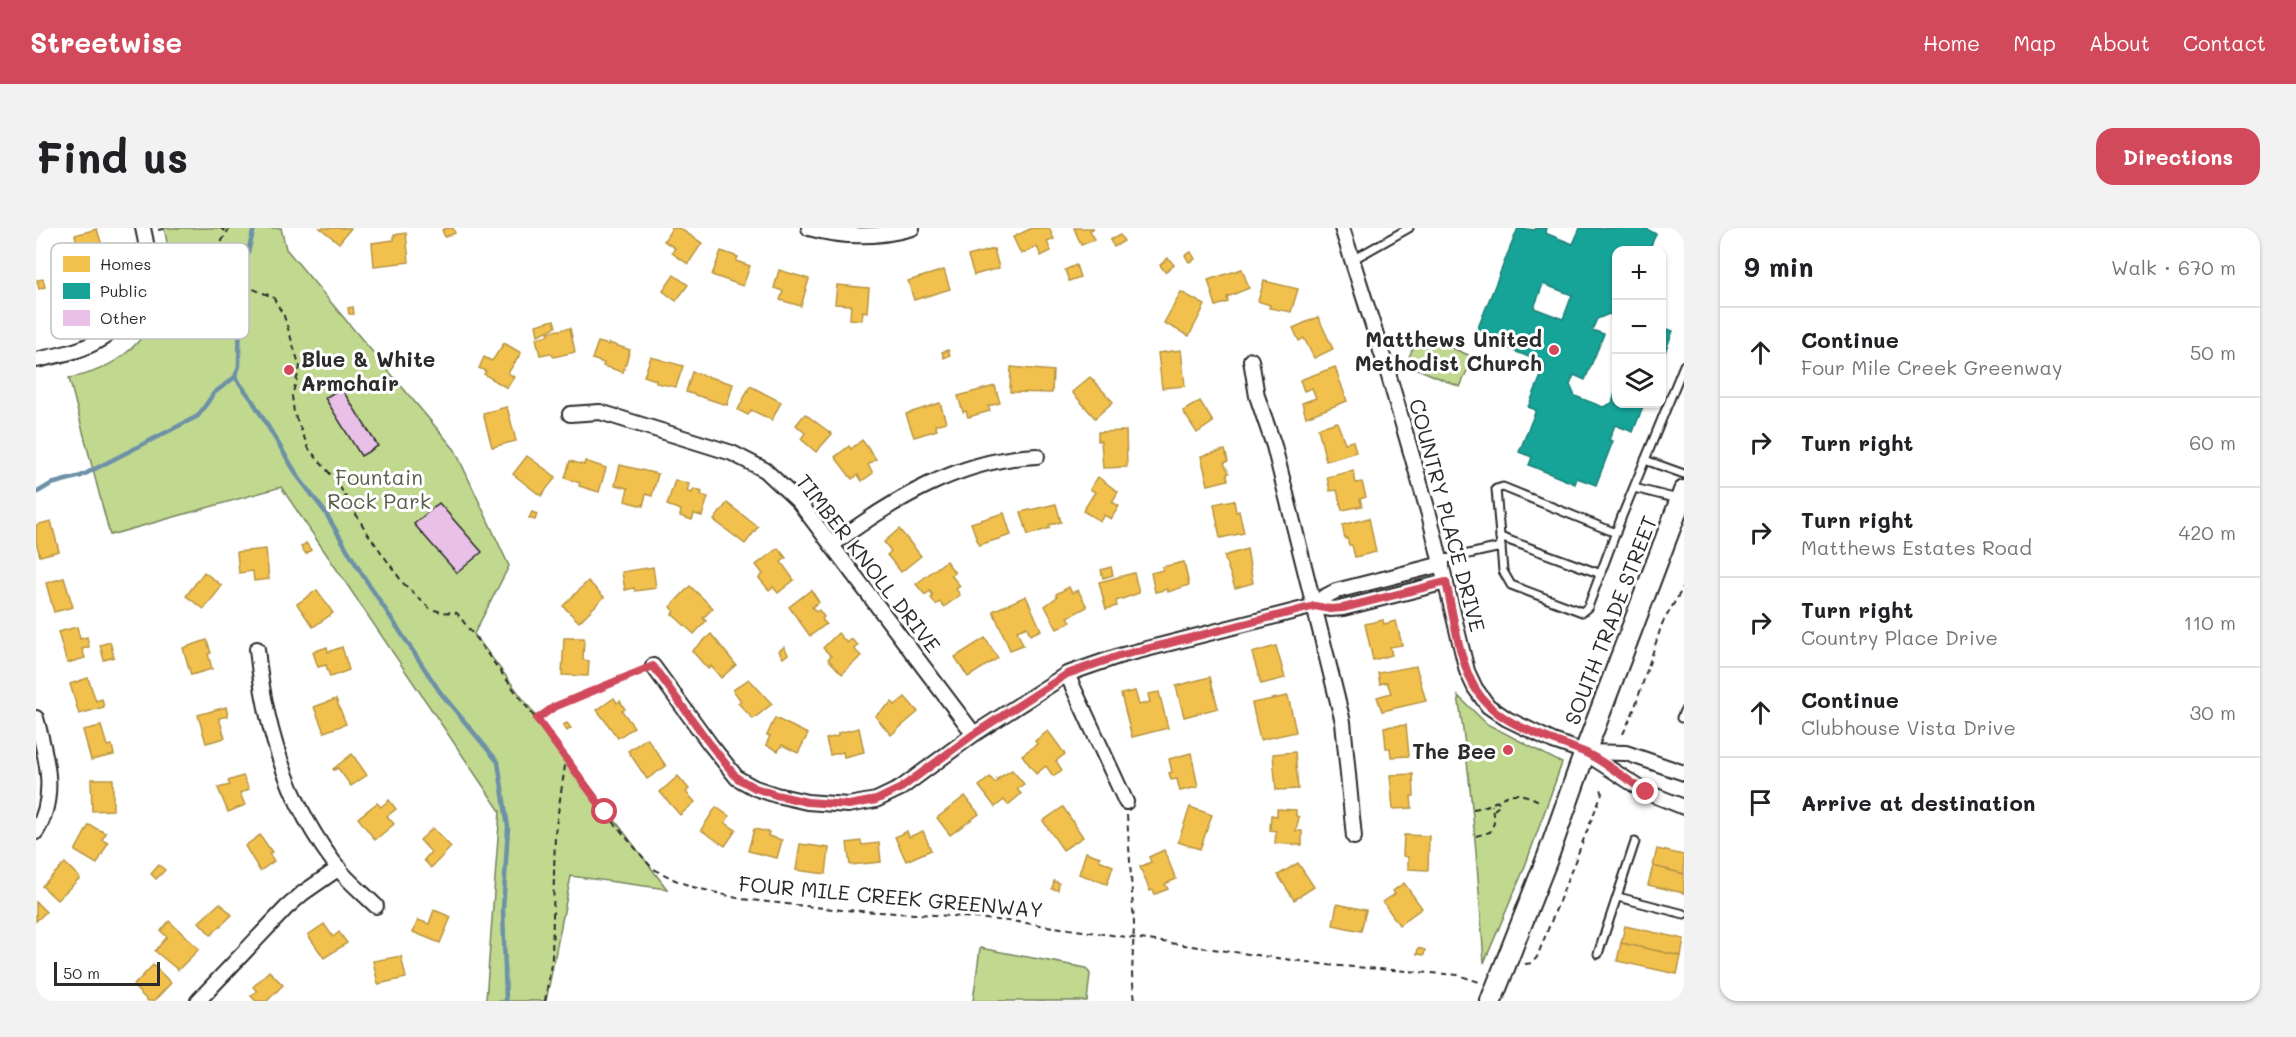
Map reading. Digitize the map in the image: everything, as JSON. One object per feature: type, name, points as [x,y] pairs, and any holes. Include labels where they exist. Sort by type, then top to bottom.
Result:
[{"type":"main road","name":"SOUTH TRADE STREET","points":[[1491,1001],[1547,859],[1682,496]]},
{"type":"street","points":[[143,228],[145,243]]},
{"type":"street","points":[[809,228],[839,235],[864,237],[912,228]]},
{"type":"street","name":"COUNTRY PLACE DRIVE","points":[[1342,228],[1388,373],[1441,562],[1467,671],[1475,688],[1488,706],[1507,719],[1553,741],[1585,752]]},
{"type":"street","points":[[36,360],[93,344],[101,339]]},
{"type":"street","points":[[1251,360],[1257,396],[1274,446],[1343,722],[1354,837]]},
{"type":"street","name":"TIMBER KNOLL DRIVE","points":[[570,414],[600,412],[732,453],[765,470],[793,495],[974,734]]},
{"type":"street","points":[[832,545],[896,501],[953,474],[987,462],[1012,457],[1037,456]]},
{"type":"street","points":[[1315,606],[1324,597],[1336,591],[1441,562]]},
{"type":"street","points":[[653,666],[737,778],[755,788],[776,795],[807,802],[849,805],[876,800],[901,788],[974,734],[1067,674],[1119,656],[1315,606],[1330,609],[1343,608],[1446,582]]},
{"type":"street","points":[[257,648],[261,686],[270,727],[286,776],[308,822],[339,868],[376,906]]},
{"type":"street","points":[[1067,674],[1126,802]]},
{"type":"street","points":[[36,718],[48,770],[49,787],[44,814],[36,832]]},
{"type":"street","points":[[1585,752],[1626,753],[1684,774]]},
{"type":"street","points":[[1585,752],[1646,792],[1684,807]]},
{"type":"street","points":[[198,1001],[286,908],[303,892],[339,868]]},
{"type":"lane","points":[[1352,260],[1408,228]]},
{"type":"lane","points":[[1616,533],[1503,487],[1496,489],[1503,571],[1511,585],[1582,612],[1588,607],[1684,365]]},
{"type":"lane","points":[[1645,460],[1684,474]]},
{"type":"lane","points":[[1634,488],[1682,496]]},
{"type":"lane","points":[[1500,537],[1601,574]]},
{"type":"lane","points":[[1441,562],[1501,548]]},
{"type":"lane","points":[[1598,954],[1635,842]]},
{"type":"lane","points":[[1618,897],[1684,914]]},
{"type":"path","points":[[219,228],[227,232]]},
{"type":"path","name":"FOUR MILE CREEK GREENWAY","points":[[222,243],[230,228]]},
{"type":"path","name":"FOUR MILE CREEK GREENWAY","points":[[249,287],[273,297],[284,316],[300,368],[292,396],[294,413],[309,449],[337,482],[366,531],[403,583],[430,609],[457,613],[605,812],[652,868],[693,887],[741,899],[842,910],[952,916],[1134,937],[1328,965],[1458,975],[1479,982]]},
{"type":"path","points":[[1623,734],[1634,710],[1662,624],[1684,586]]},
{"type":"path","points":[[537,719],[554,707],[653,666]]},
{"type":"path","points":[[545,1001],[552,958],[555,833],[567,759]]},
{"type":"path","points":[[1516,963],[1532,963],[1537,957],[1602,793],[1601,787]]},
{"type":"path","points":[[1473,809],[1492,805],[1514,792],[1528,795],[1539,801]]},
{"type":"path","points":[[1494,810],[1500,805],[1498,801]]},
{"type":"path","points":[[1126,802],[1134,937],[1132,975],[1135,1001]]},
{"type":"path","points":[[1476,836],[1490,832],[1494,823],[1492,805]]},
{"type":"green space","name":"Fountain Rock Park","points":[[164,228],[281,228],[286,249],[455,450],[509,566],[474,634],[667,889],[571,876],[546,1001],[484,1001],[486,1000],[500,811],[281,487],[110,535],[69,378],[100,369],[114,362],[140,339],[249,339],[249,243],[167,243]]},
{"type":"green space","points":[[1419,334],[1473,357],[1460,387],[1406,364]]},
{"type":"green space","points":[[1458,696],[1487,724],[1562,763],[1524,869],[1484,963],[1471,795]]},
{"type":"green space","points":[[980,948],[1086,968],[1090,974],[1087,1001],[973,1001]]},
{"type":"building: Homes","points":[[320,228],[351,228],[339,243]]},
{"type":"building: Homes","points":[[453,228],[455,233],[445,237],[442,230]]},
{"type":"building: Homes","points":[[672,228],[679,228],[702,243],[688,264],[672,253],[675,248],[664,241]]},
{"type":"building: Homes","points":[[1032,228],[1049,228],[1054,239],[1047,242],[1051,251],[1041,256],[1037,247],[1021,254],[1013,237]]},
{"type":"building: Homes","points":[[1074,228],[1094,228],[1090,230],[1094,240],[1081,245]]},
{"type":"building: Homes","points":[[97,229],[101,243],[77,243],[75,235]]},
{"type":"building: Homes","points":[[406,233],[409,262],[374,266],[372,243],[394,240],[394,235]]},
{"type":"building: Homes","points":[[1120,235],[1124,241],[1114,247],[1110,240]]},
{"type":"building: Homes","points":[[994,249],[999,268],[974,275],[968,256]]},
{"type":"building: Homes","points":[[721,251],[738,257],[736,261],[750,266],[743,286],[712,275]]},
{"type":"building: Homes","points":[[1191,252],[1195,259],[1189,262],[1185,255]]},
{"type":"building: Homes","points":[[1168,258],[1174,265],[1165,272],[1160,265]]},
{"type":"building: Homes","points":[[1076,265],[1080,277],[1069,281],[1065,270]]},
{"type":"building: Homes","points":[[1242,269],[1249,288],[1227,297],[1228,302],[1216,306],[1208,280]]},
{"type":"building: Homes","points":[[779,270],[809,279],[801,306],[780,300],[783,291],[774,288]]},
{"type":"building: Homes","points":[[944,270],[950,289],[914,300],[908,281]]},
{"type":"building: Homes","points":[[674,275],[688,285],[676,301],[663,291]]},
{"type":"building: Homes","points":[[43,279],[45,287],[39,289],[37,280]]},
{"type":"building: Homes","points":[[1264,281],[1298,289],[1291,312],[1269,308],[1270,305],[1258,301]]},
{"type":"building: Homes","points":[[837,285],[869,288],[867,312],[863,311],[862,320],[850,319],[851,305],[835,304]]},
{"type":"building: Homes","points":[[1181,292],[1205,305],[1189,336],[1164,323]]},
{"type":"building: Homes","points":[[353,307],[354,314],[349,314],[348,308]]},
{"type":"building: Homes","points":[[1318,317],[1333,349],[1314,358],[1304,338],[1299,341],[1293,328]]},
{"type":"building: Homes","points":[[554,320],[556,327],[538,335],[536,325]]},
{"type":"building: Homes","points":[[570,328],[575,352],[554,357],[550,353],[540,355],[536,338],[549,335],[548,332]]},
{"type":"building: Homes","points":[[598,342],[630,350],[623,372],[603,366],[604,363],[592,359]]},
{"type":"building: Homes","points":[[504,343],[521,353],[508,373],[514,377],[507,388],[484,374],[486,371],[479,368],[484,357],[492,361]]},
{"type":"building: Homes","points":[[948,350],[950,355],[944,358],[942,352]]},
{"type":"building: Homes","points":[[1181,350],[1185,386],[1162,388],[1158,353]]},
{"type":"building: Homes","points":[[651,357],[683,366],[676,387],[656,383],[656,380],[644,376]]},
{"type":"building: Homes","points":[[1011,367],[1053,371],[1052,393],[1010,392]]},
{"type":"building: Homes","points":[[1335,367],[1347,401],[1306,417],[1302,403],[1316,398],[1312,388],[1304,391],[1300,380]]},
{"type":"building: Homes","points":[[692,372],[733,384],[727,405],[686,392]]},
{"type":"building: Homes","points":[[1090,377],[1113,402],[1095,418],[1072,392]]},
{"type":"building: Homes","points":[[750,386],[781,402],[772,420],[751,410],[748,415],[738,410]]},
{"type":"building: Homes","points":[[995,386],[1000,403],[988,406],[990,411],[968,417],[966,411],[963,412],[958,396]]},
{"type":"building: Homes","points":[[1200,401],[1213,422],[1197,433],[1183,411]]},
{"type":"building: Homes","points":[[940,403],[946,422],[935,425],[937,430],[914,437],[906,414]]},
{"type":"building: Homes","points":[[507,407],[516,441],[492,447],[483,413]]},
{"type":"building: Homes","points":[[805,414],[832,434],[816,452],[801,439],[805,433],[796,425]]},
{"type":"building: Homes","points":[[1337,422],[1345,443],[1353,441],[1356,452],[1326,461],[1318,428]]},
{"type":"building: Homes","points":[[1126,431],[1127,467],[1103,468],[1098,432]]},
{"type":"building: Homes","points":[[862,440],[876,459],[868,465],[873,473],[862,481],[858,475],[852,479],[835,457],[849,446],[851,449]]},
{"type":"building: Homes","points":[[1225,450],[1228,461],[1224,463],[1229,473],[1227,474],[1228,480],[1208,485],[1201,456]]},
{"type":"building: Homes","points":[[527,456],[556,477],[541,496],[513,474]]},
{"type":"building: Homes","points":[[570,461],[584,465],[585,461],[606,468],[599,492],[579,486],[580,483],[565,478]]},
{"type":"building: Homes","points":[[620,465],[658,474],[652,496],[646,494],[643,506],[625,501],[628,488],[615,485]]},
{"type":"building: Homes","points":[[1353,471],[1356,483],[1362,482],[1366,497],[1360,499],[1362,506],[1342,510],[1337,490],[1330,491],[1327,477]]},
{"type":"building: Homes","points":[[1098,477],[1118,492],[1112,502],[1119,506],[1111,519],[1104,515],[1100,521],[1083,511],[1095,492],[1090,489]]},
{"type":"building: Homes","points":[[675,480],[689,484],[687,491],[692,493],[694,489],[708,497],[702,516],[694,514],[692,520],[680,516],[681,510],[667,505]]},
{"type":"building: Homes","points":[[1234,500],[1244,533],[1220,538],[1214,504]]},
{"type":"building: Homes","points":[[727,503],[758,527],[745,544],[714,520]]},
{"type":"building: Homes","points":[[1056,504],[1061,522],[1028,535],[1021,512]]},
{"type":"building: Homes","points":[[532,512],[537,514],[535,520],[529,518]]},
{"type":"building: Homes","points":[[1004,513],[1011,535],[979,545],[971,523]]},
{"type":"building: Homes","points":[[1369,518],[1376,552],[1355,557],[1352,545],[1349,545],[1347,538],[1345,539],[1342,525]]},
{"type":"building: Homes","points":[[51,521],[59,551],[40,556],[36,542],[36,525]]},
{"type":"building: Homes","points":[[899,529],[921,556],[901,572],[887,555],[891,551],[884,542]]},
{"type":"building: Homes","points":[[306,543],[311,550],[306,554],[301,547]]},
{"type":"building: Homes","points":[[778,548],[786,558],[781,562],[794,580],[778,593],[773,587],[769,590],[759,578],[763,574],[756,565]]},
{"type":"building: Homes","points":[[266,549],[269,579],[254,581],[253,571],[239,573],[237,552]]},
{"type":"building: Homes","points":[[1247,549],[1253,583],[1235,588],[1224,556]]},
{"type":"building: Homes","points":[[946,561],[955,573],[951,575],[960,586],[956,589],[960,595],[944,607],[940,602],[936,605],[931,598],[933,596],[930,591],[925,595],[916,584]]},
{"type":"building: Homes","points":[[1184,562],[1189,585],[1168,592],[1168,589],[1155,592],[1151,573],[1163,570],[1162,567]]},
{"type":"building: Homes","points":[[653,567],[656,588],[625,590],[622,572]]},
{"type":"building: Homes","points":[[1111,567],[1113,575],[1103,578],[1101,570]]},
{"type":"building: Homes","points":[[204,572],[222,586],[204,609],[186,596]]},
{"type":"building: Homes","points":[[1134,573],[1139,593],[1116,601],[1117,606],[1106,609],[1099,582]]},
{"type":"building: Homes","points":[[64,578],[73,607],[54,612],[46,583]]},
{"type":"building: Homes","points":[[588,581],[604,597],[579,622],[563,606]]},
{"type":"building: Homes","points":[[690,586],[713,608],[703,618],[706,621],[694,634],[672,614],[674,611],[670,607]]},
{"type":"building: Homes","points":[[1069,587],[1072,593],[1078,590],[1087,607],[1068,617],[1071,622],[1057,629],[1045,606],[1057,597],[1056,594]]},
{"type":"building: Homes","points":[[317,590],[333,613],[313,627],[297,604]]},
{"type":"building: Homes","points":[[811,590],[819,602],[812,607],[816,612],[819,610],[826,624],[810,636],[789,607]]},
{"type":"building: Homes","points":[[1026,596],[1041,630],[1030,635],[1027,627],[1017,631],[1023,645],[1010,650],[993,611]]},
{"type":"building: Homes","points":[[1383,620],[1384,624],[1396,621],[1402,645],[1390,647],[1392,655],[1373,660],[1365,624]]},
{"type":"building: Homes","points":[[77,627],[80,639],[87,637],[89,647],[82,649],[85,658],[67,663],[58,632]]},
{"type":"building: Homes","points":[[838,633],[847,643],[851,639],[858,645],[854,649],[861,656],[842,674],[828,659],[831,656],[823,648]]},
{"type":"building: Homes","points":[[711,634],[736,665],[721,678],[711,666],[708,669],[692,651]]},
{"type":"building: Homes","points":[[564,638],[584,638],[583,660],[589,661],[588,676],[562,675]]},
{"type":"building: Homes","points":[[985,638],[998,658],[968,677],[955,657]]},
{"type":"building: Homes","points":[[207,640],[212,669],[191,675],[183,648]]},
{"type":"building: Homes","points":[[110,642],[114,657],[104,660],[100,645]]},
{"type":"building: Homes","points":[[1276,646],[1285,678],[1261,684],[1252,653]]},
{"type":"building: Homes","points":[[327,647],[328,652],[342,647],[349,670],[330,677],[326,665],[318,667],[313,652]]},
{"type":"building: Homes","points":[[784,647],[788,654],[783,658],[779,651]]},
{"type":"building: Homes","points":[[1416,666],[1426,701],[1382,711],[1377,697],[1391,693],[1387,682],[1380,684],[1378,673]]},
{"type":"building: Homes","points":[[1210,677],[1218,708],[1184,717],[1176,686]]},
{"type":"building: Homes","points":[[88,678],[96,701],[102,699],[104,707],[79,714],[70,684]]},
{"type":"building: Homes","points":[[749,679],[772,704],[753,719],[738,703],[741,701],[733,690]]},
{"type":"building: Homes","points":[[1135,691],[1139,705],[1150,702],[1148,694],[1159,692],[1168,728],[1132,737],[1121,694]]},
{"type":"building: Homes","points":[[1288,696],[1296,732],[1260,740],[1252,703]]},
{"type":"building: Homes","points":[[905,697],[918,712],[891,735],[875,716],[892,702],[895,705]]},
{"type":"building: Homes","points":[[614,698],[617,703],[620,701],[625,709],[622,711],[634,727],[618,738],[597,710]]},
{"type":"building: Homes","points":[[336,699],[346,724],[324,732],[314,707]]},
{"type":"building: Homes","points":[[226,707],[228,716],[219,718],[225,738],[206,743],[198,715]]},
{"type":"building: Homes","points":[[775,718],[808,734],[798,753],[782,745],[778,751],[766,745],[770,736],[767,735]]},
{"type":"building: Homes","points":[[567,723],[571,728],[567,731],[563,725]]},
{"type":"building: Homes","points":[[1406,725],[1409,756],[1391,757],[1390,748],[1386,748],[1384,727]]},
{"type":"building: Homes","points":[[101,726],[107,746],[112,745],[114,755],[91,760],[83,730]]},
{"type":"building: Homes","points":[[859,728],[864,752],[844,757],[843,752],[830,755],[826,739],[838,736],[838,733]]},
{"type":"building: Homes","points":[[1048,731],[1065,754],[1056,761],[1062,770],[1053,776],[1046,766],[1036,774],[1022,755],[1037,744],[1035,741]]},
{"type":"building: Homes","points":[[647,738],[666,766],[647,779],[628,751]]},
{"type":"building: Homes","points":[[1295,752],[1298,789],[1276,790],[1273,754]]},
{"type":"building: Homes","points":[[1191,753],[1198,787],[1180,791],[1177,779],[1171,780],[1169,759]]},
{"type":"building: Homes","points":[[352,754],[367,775],[351,786],[338,768],[333,769]]},
{"type":"building: Homes","points":[[1012,770],[1024,784],[1017,789],[1021,794],[1008,805],[1004,800],[995,807],[979,786],[990,777],[995,783],[999,780],[997,779]]},
{"type":"building: Homes","points":[[1413,774],[1412,808],[1393,809],[1390,775]]},
{"type":"building: Homes","points":[[243,776],[249,789],[240,793],[245,805],[228,812],[218,788],[230,785],[228,781]]},
{"type":"building: Homes","points":[[678,776],[689,789],[686,792],[695,802],[680,815],[660,792]]},
{"type":"building: Homes","points":[[91,779],[113,779],[113,810],[92,811]]},
{"type":"building: Homes","points":[[965,796],[979,814],[950,835],[937,818]]},
{"type":"building: Homes","points":[[389,800],[396,809],[387,816],[394,824],[375,840],[358,818],[377,803],[381,807]]},
{"type":"building: Homes","points":[[716,807],[729,816],[725,823],[736,830],[725,846],[701,830]]},
{"type":"building: Homes","points":[[1063,807],[1083,837],[1063,850],[1043,821]]},
{"type":"building: Homes","points":[[1190,807],[1212,815],[1200,849],[1178,842]]},
{"type":"building: Homes","points":[[1277,809],[1296,810],[1296,816],[1299,817],[1296,831],[1302,831],[1302,845],[1275,843],[1276,831],[1270,830],[1271,815],[1277,816]]},
{"type":"building: Homes","points":[[89,825],[106,833],[102,840],[108,843],[97,864],[75,851]]},
{"type":"building: Homes","points":[[433,828],[451,847],[431,868],[424,860],[431,852],[420,840]]},
{"type":"building: Homes","points":[[754,829],[769,832],[768,836],[782,840],[777,858],[748,851]]},
{"type":"building: Homes","points":[[907,831],[909,837],[923,831],[931,850],[906,861],[895,837]]},
{"type":"building: Homes","points":[[260,835],[272,852],[269,853],[274,861],[260,871],[245,846]]},
{"type":"building: Homes","points":[[1404,835],[1429,836],[1428,870],[1408,869],[1408,857],[1403,856]]},
{"type":"building: Homes","points":[[861,841],[862,845],[879,843],[881,862],[850,865],[847,843]]},
{"type":"building: Homes","points":[[800,844],[829,848],[826,874],[796,870]]},
{"type":"building: Homes","points":[[1657,849],[1684,855],[1684,874],[1653,866]]},
{"type":"building: Homes","points":[[1164,850],[1176,879],[1165,884],[1168,889],[1155,894],[1153,890],[1150,891],[1140,867],[1151,862],[1149,857]]},
{"type":"building: Homes","points":[[1086,852],[1100,857],[1099,860],[1113,866],[1107,884],[1079,874]]},
{"type":"building: Homes","points":[[65,863],[80,878],[57,900],[42,886]]},
{"type":"building: Homes","points":[[1298,863],[1314,887],[1294,900],[1278,875]]},
{"type":"building: Homes","points":[[159,865],[165,870],[156,879],[151,874]]},
{"type":"building: Homes","points":[[1653,866],[1684,874],[1684,893],[1648,885]]},
{"type":"building: Homes","points":[[1054,881],[1059,883],[1058,890],[1052,889]]},
{"type":"building: Homes","points":[[1404,883],[1422,908],[1399,925],[1383,902],[1395,894],[1393,891]]},
{"type":"building: Homes","points":[[36,902],[46,912],[36,921]]},
{"type":"building: Homes","points":[[220,903],[232,915],[211,935],[199,922]]},
{"type":"building: Homes","points":[[1337,904],[1366,910],[1361,931],[1333,925]]},
{"type":"building: Homes","points":[[434,910],[451,917],[440,943],[413,932],[418,920],[429,924]]},
{"type":"building: Homes","points":[[169,921],[199,949],[178,970],[155,951],[167,937],[161,931]]},
{"type":"building: Homes","points":[[324,924],[333,937],[339,932],[347,943],[324,958],[308,935]]},
{"type":"building: Homes","points":[[1625,926],[1684,939],[1681,956],[1621,943]]},
{"type":"building: Homes","points":[[1621,943],[1681,956],[1677,974],[1617,961]]},
{"type":"building: Homes","points":[[1418,948],[1425,950],[1424,955],[1417,954]]},
{"type":"building: Homes","points":[[401,956],[406,978],[378,984],[373,961]]},
{"type":"building: Homes","points":[[153,965],[171,983],[154,1001],[148,1001],[133,986]]},
{"type":"building: Homes","points":[[269,971],[283,985],[267,1001],[256,1001],[251,996],[257,991],[253,987]]},
{"type":"building: Public","name":"Matthews United Methodist Church","points":[[1518,228],[1535,230],[1546,228],[1545,233],[1573,244],[1580,228],[1645,228],[1656,234],[1651,246],[1612,246],[1612,315],[1609,314],[1597,319],[1592,330],[1604,334],[1585,380],[1574,375],[1570,385],[1575,396],[1603,407],[1612,403],[1612,408],[1642,408],[1633,432],[1615,425],[1609,440],[1613,441],[1596,485],[1577,478],[1575,484],[1529,465],[1532,457],[1519,452],[1536,410],[1528,407],[1546,364],[1475,335]],"holes":[[[1543,284],[1572,295],[1563,319],[1534,308]]]},
{"type":"building: Public","points":[[1666,328],[1673,331],[1666,349]]},
{"type":"building: Other","points":[[341,388],[378,446],[361,456],[325,398]]},
{"type":"building: Other","points":[[439,503],[482,552],[457,573],[414,524]]},
{"type":"waterway","points":[[249,248],[254,228]]},
{"type":"waterway","points":[[36,493],[51,484],[81,476],[198,416],[214,393],[235,377],[239,366],[239,339]]},
{"type":"waterway","points":[[235,377],[440,692],[498,762],[508,827],[503,910],[506,1001]]},
{"type":"place","name":"Matthews United Methodist Church","points":[[1554,350]]},
{"type":"place","name":"Blue & White Armchair","points":[[289,370]]},
{"type":"place","name":"The Bee","points":[[1508,750]]},
{"type":"route","points":[[605,812],[537,719],[554,707],[653,666],[737,778],[755,788],[776,795],[807,802],[849,805],[876,800],[901,788],[974,734],[1047,685],[1083,668],[1119,656],[1315,606],[1330,609],[1343,608],[1446,582],[1467,671],[1475,688],[1488,706],[1507,719],[1553,741],[1585,752],[1646,792]]}]
